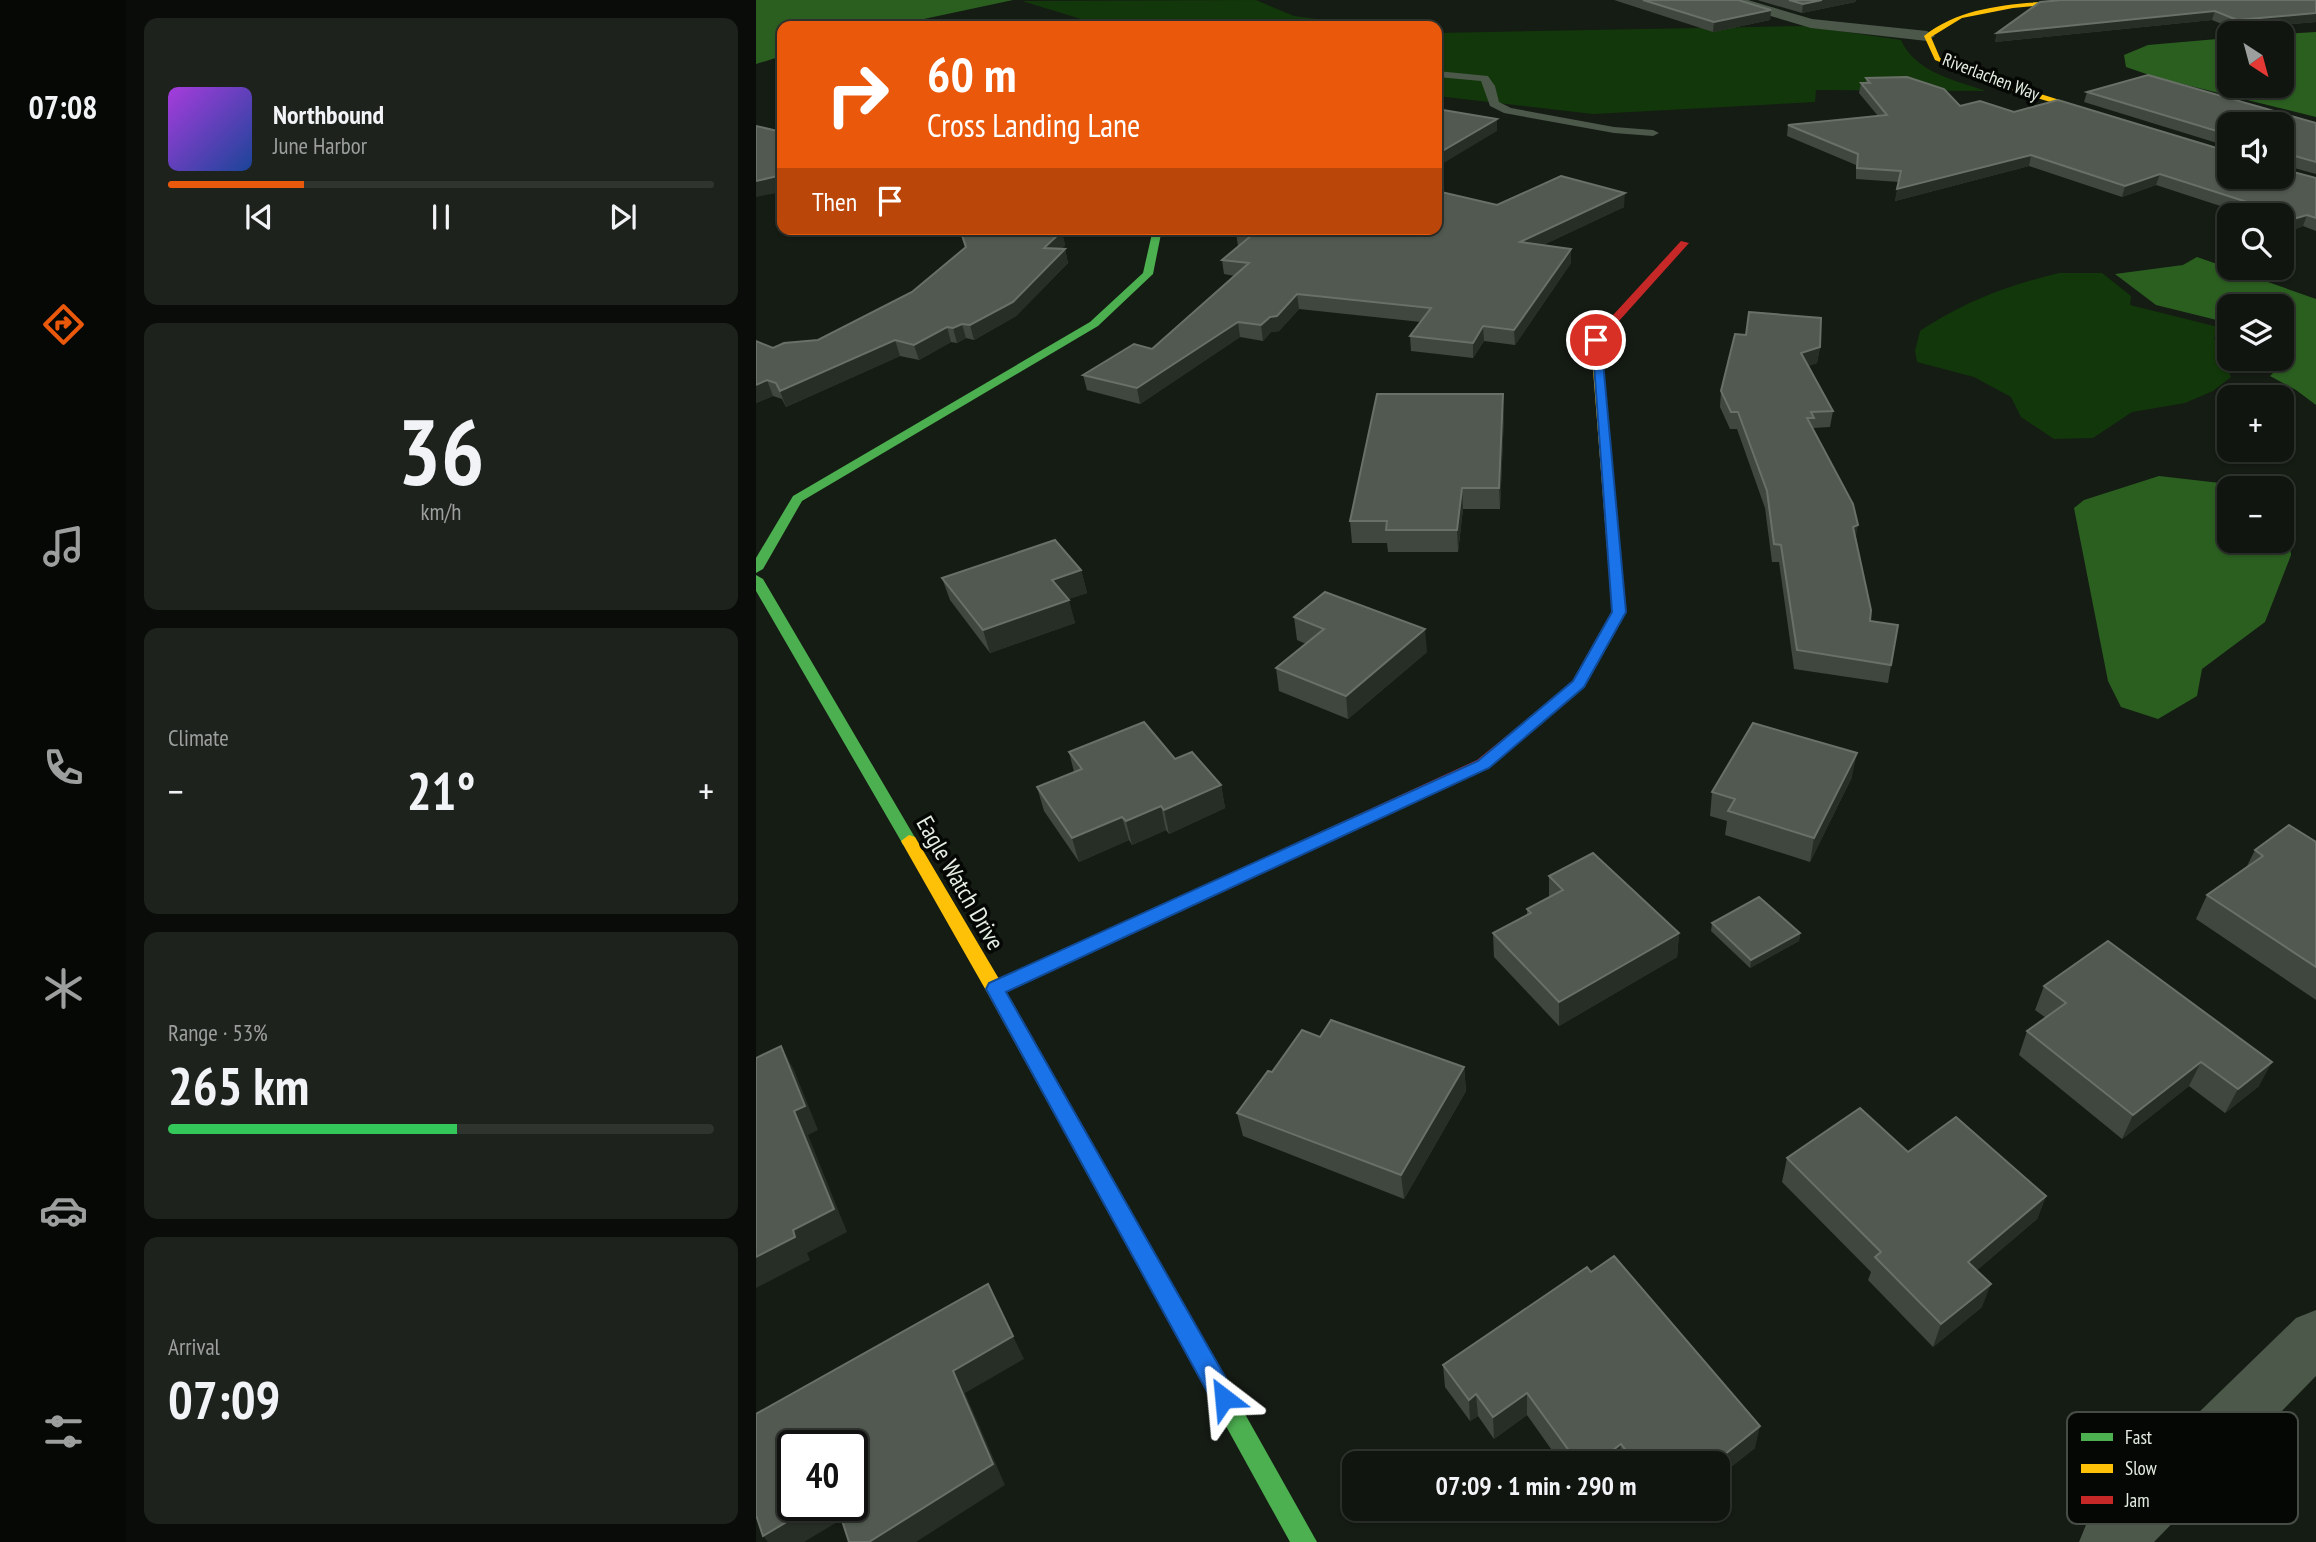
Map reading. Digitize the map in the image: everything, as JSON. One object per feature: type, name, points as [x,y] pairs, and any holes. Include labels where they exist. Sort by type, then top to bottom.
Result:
[{"type":"street","points":[[1732,0],[1811,23],[1927,36]]},
{"type":"street","name":"Riverlachen Way","points":[[2091,0],[2013,6],[1959,16],[1927,36],[1937,59],[2003,85],[2123,123]]},
{"type":"street","points":[[756,569],[797,499],[1094,324],[1148,274],[1157,235]]},
{"type":"street","points":[[995,989],[1483,764],[1579,684],[1619,612],[1596,340],[1684,243]]},
{"type":"street","name":"Eagle Watch Drive","points":[[756,579],[995,989],[1304,1542]]},
{"type":"street","points":[[2241,1412],[2316,1337]]},
{"type":"street","points":[[2110,1542],[2128,1524]]},
{"type":"lane","points":[[1442,74],[1484,78],[1490,86],[1494,104],[1508,111],[1614,130],[1653,133]]},
{"type":"shaded area","points":[[756,0],[1013,0],[914,21],[777,21],[777,58],[756,64]]},
{"type":"shaded area","points":[[1256,0],[1294,16],[1332,21],[1088,21],[1022,1]]},
{"type":"shaded area","points":[[1805,26],[1901,40],[1916,60],[1926,68],[1986,91],[1816,90],[1815,102],[1593,114],[1442,97],[1442,33]]},
{"type":"shaded area","points":[[2316,32],[2316,117],[2239,98],[2294,98],[2294,33]]},
{"type":"shaded area","points":[[2217,39],[2217,93],[2126,67],[2124,55],[2148,45]]},
{"type":"shaded area","points":[[2197,257],[2217,264],[2217,280],[2262,280],[2316,299],[2316,405],[2294,389],[2294,385],[2287,385],[2270,376],[2275,371],[2294,371],[2294,294],[2217,294],[2217,320],[2156,305],[2115,274],[2183,265]]},
{"type":"shaded area","points":[[2059,273],[2102,273],[2131,296],[2130,305],[2217,327],[2214,338],[2217,345],[2217,371],[2228,371],[2231,377],[2217,385],[2213,391],[2185,403],[2132,412],[2093,438],[2054,439],[2021,417],[2011,397],[1974,377],[1917,362],[1915,351],[1920,331],[1954,311],[2021,283]]},
{"type":"shaded area","points":[[2159,476],[2217,483],[2217,553],[2291,553],[2265,622],[2202,669],[2197,696],[2158,719],[2121,707],[2108,681],[2074,508],[2084,500]]},
{"type":"building","points":[[1643,0],[1738,0],[1771,10],[1714,22]]},
{"type":"building","points":[[1789,0],[1822,0],[1803,4]]},
{"type":"building","points":[[2316,0],[2316,13],[2237,20],[2215,11],[1997,33],[2040,2]]},
{"type":"building","points":[[2148,75],[2217,95],[2217,98],[2228,98],[2278,112],[2217,112],[2217,131],[2087,92]]},
{"type":"building","points":[[1907,77],[1944,89],[1960,106],[1980,101],[2014,112],[2058,100],[2217,148],[2217,189],[2294,189],[2294,172],[2316,178],[2316,218],[2307,215],[2294,217],[2294,203],[2250,203],[2160,174],[2125,186],[2031,155],[1897,189],[1901,171],[1857,168],[1858,154],[1788,125],[1887,115],[1861,83],[1870,83],[1866,78]]},
{"type":"building","points":[[1442,110],[1497,119],[1442,151]]},
{"type":"building","points":[[2294,117],[2316,123],[2316,162],[2294,156]]},
{"type":"building","points":[[756,126],[777,131],[777,176],[756,181]]},
{"type":"building","points":[[1561,176],[1625,193],[1520,242],[1571,249],[1514,330],[1483,326],[1473,343],[1410,336],[1431,308],[1297,294],[1277,316],[1270,317],[1261,325],[1238,322],[1137,388],[1083,375],[1134,344],[1152,349],[1249,263],[1222,260],[1252,235],[1442,235],[1442,192],[1497,205]]},
{"type":"building","points":[[962,235],[1058,235],[1044,248],[1065,249],[1013,302],[970,325],[947,327],[914,345],[895,340],[780,391],[776,383],[767,380],[756,385],[756,341],[773,348],[784,343],[818,340],[912,292],[966,247]]},
{"type":"building","points":[[1749,312],[1821,318],[1820,347],[1801,353],[1833,411],[1811,412],[1814,418],[1807,418],[1853,504],[1858,525],[1853,527],[1871,610],[1870,621],[1898,625],[1891,665],[1797,650],[1781,545],[1774,544],[1767,491],[1738,412],[1731,412],[1721,391],[1735,334],[1746,335]]},
{"type":"building","points":[[1377,394],[1503,394],[1499,488],[1462,488],[1457,530],[1386,530],[1387,521],[1350,521]]},
{"type":"building","points":[[1055,540],[1081,570],[1052,580],[1069,600],[983,630],[942,578]]},
{"type":"building","points":[[1325,592],[1425,629],[1346,696],[1276,668],[1324,629],[1294,617]]},
{"type":"building","points":[[1144,722],[1175,759],[1192,752],[1221,785],[1164,810],[1161,806],[1126,821],[1122,817],[1072,838],[1037,787],[1082,769],[1069,752]]},
{"type":"building","points":[[1753,723],[1857,753],[1814,838],[1728,811],[1735,799],[1712,792]]},
{"type":"building","points":[[2289,825],[2316,842],[2316,967],[2207,895],[2263,856],[2255,850]]},
{"type":"building","points":[[1593,853],[1679,933],[1559,1002],[1493,933],[1531,913],[1527,909],[1563,890],[1549,876]]},
{"type":"building","points":[[1759,897],[1800,933],[1751,960],[1712,923]]},
{"type":"building","points":[[2108,941],[2272,1062],[2238,1089],[2201,1062],[2133,1115],[2027,1031],[2066,1003],[2044,986]]},
{"type":"building","points":[[1331,1020],[1464,1067],[1401,1175],[1237,1113],[1268,1071],[1272,1072],[1302,1030],[1320,1037]]},
{"type":"building","points":[[781,1046],[805,1106],[794,1111],[834,1209],[793,1230],[795,1237],[756,1257],[756,1058]]},
{"type":"building","points":[[1860,1108],[1908,1152],[1956,1117],[2046,1196],[1968,1262],[1991,1284],[1941,1324],[1875,1257],[1881,1252],[1787,1158]]},
{"type":"building","points":[[1614,1256],[1760,1426],[1729,1451],[1626,1451],[1621,1444],[1612,1451],[1569,1451],[1527,1393],[1493,1417],[1476,1394],[1469,1400],[1443,1365],[1587,1267],[1591,1272]]},
{"type":"building","points":[[988,1284],[1013,1336],[953,1371],[993,1464],[869,1542],[849,1542],[842,1521],[868,1521],[868,1430],[777,1430],[777,1521],[788,1521],[763,1536],[756,1515],[756,1414]]},
{"type":"traffic: fast","points":[[756,569],[797,499],[1094,324],[1148,274],[1157,235]]},
{"type":"traffic: fast","points":[[756,579],[909,841]]},
{"type":"traffic: fast","points":[[995,989],[1311,843]]},
{"type":"traffic: fast","points":[[1192,1342],[1304,1542]]},
{"type":"traffic: slow","points":[[2091,0],[2013,6],[1960,16],[1927,36],[1937,59],[2003,85],[2104,117]]},
{"type":"traffic: slow","points":[[1573,689],[1579,684],[1619,612],[1596,344]]},
{"type":"traffic: slow","points":[[909,841],[1192,1342]]},
{"type":"traffic: jam","points":[[1596,344],[1596,340],[1684,243]]},
{"type":"traffic: jam","points":[[1311,843],[1483,764],[1573,689]]},
{"type":"route","points":[[1224,1398],[995,989],[1483,764],[1579,684],[1619,612],[1596,340]]}]
